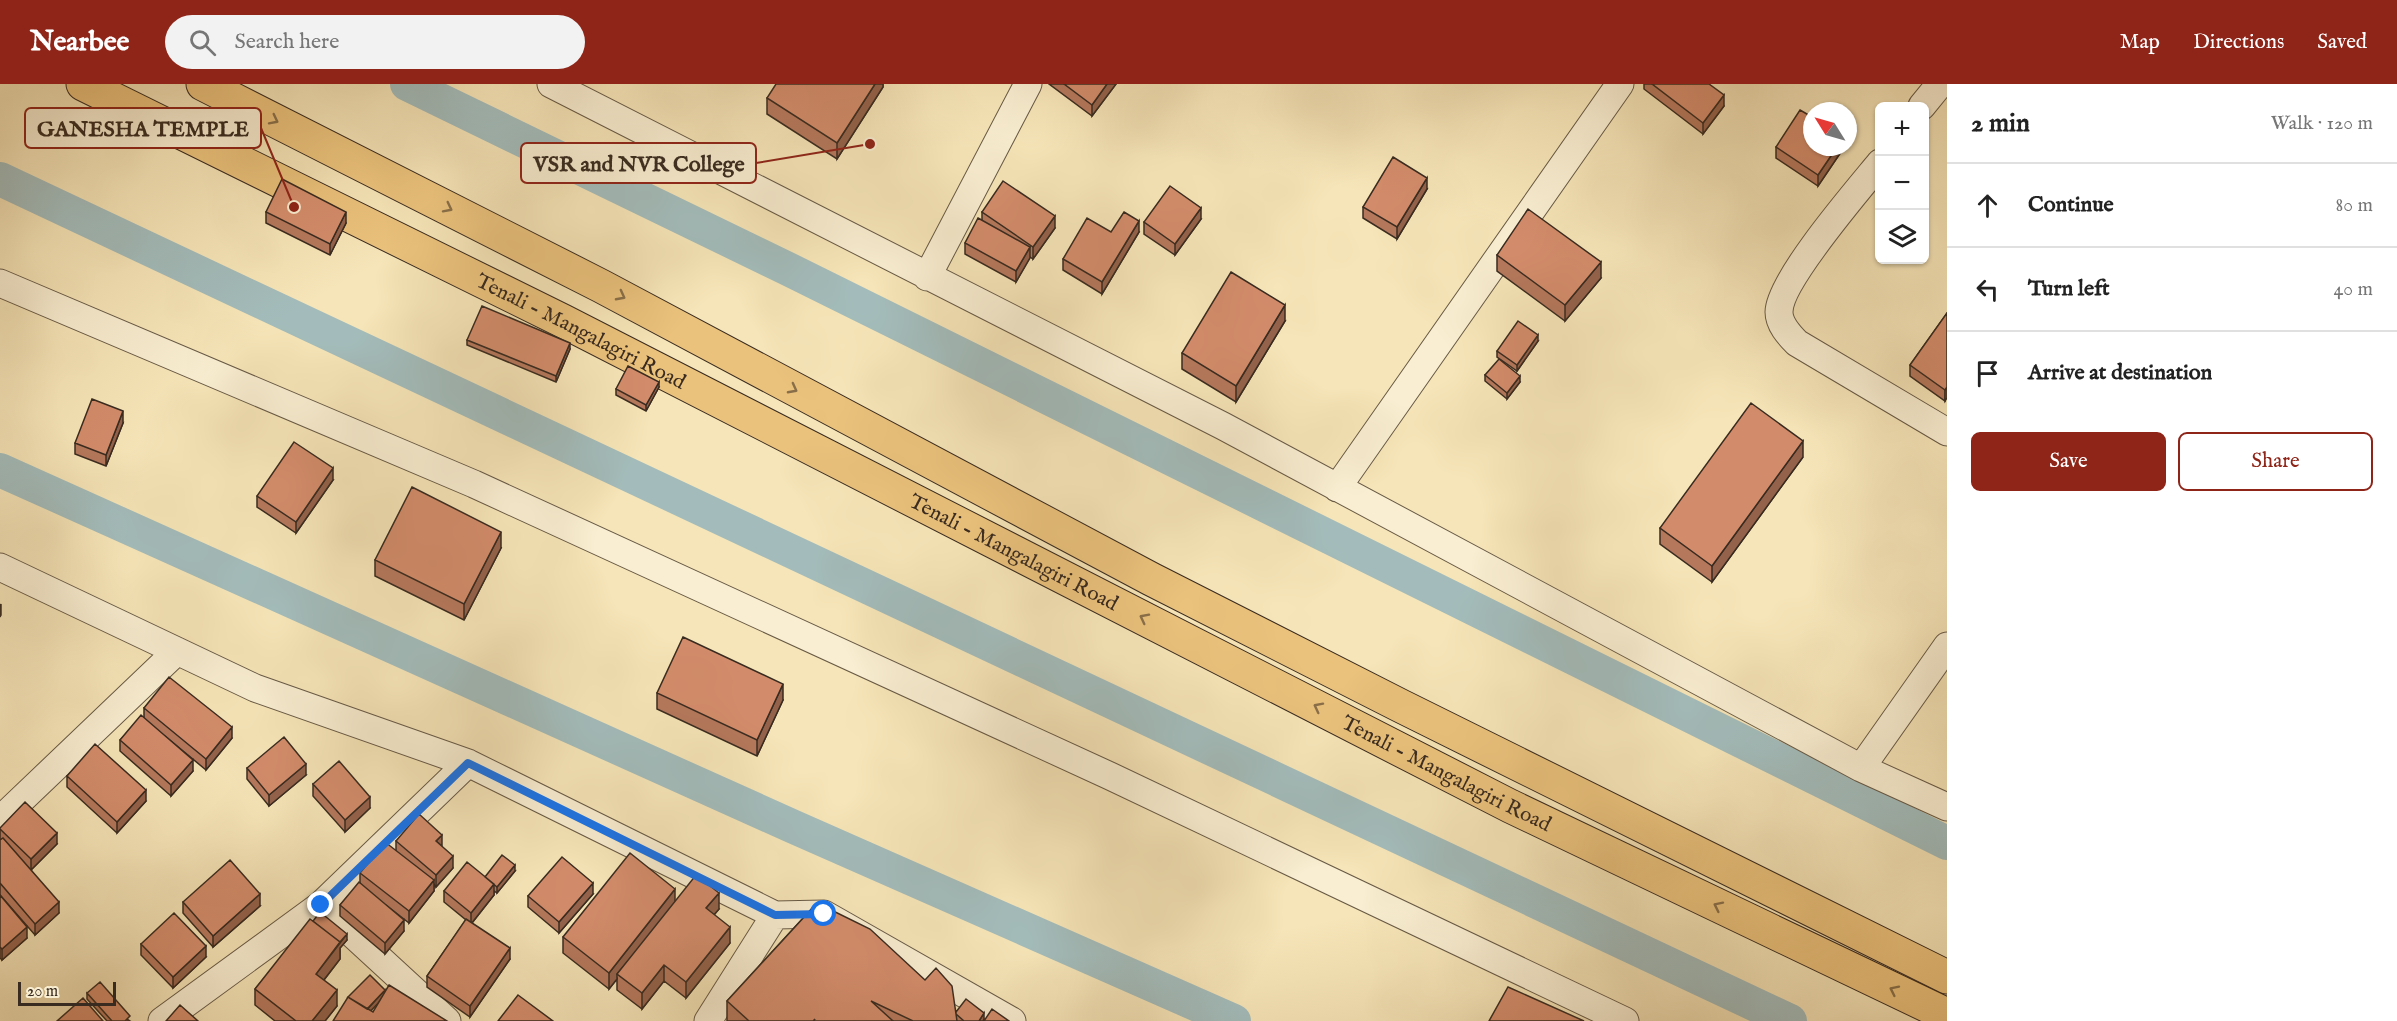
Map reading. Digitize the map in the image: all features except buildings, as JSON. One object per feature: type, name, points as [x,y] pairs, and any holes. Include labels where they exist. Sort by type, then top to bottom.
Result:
[{"type":"main road","name":"Tenali - Mangalagiri Road","points":[[83,84],[563,321],[1510,806],[1947,1015]]},
{"type":"main road","name":"Tenali - Mangalagiri Road","points":[[203,84],[601,286],[869,431],[1161,584],[1947,977]]},
{"type":"street","points":[[551,84],[1223,426],[1861,768],[1947,807]]},
{"type":"street","points":[[927,277],[1028,84]]},
{"type":"street","points":[[1337,488],[1620,84]]},
{"type":"street","points":[[1925,102],[1940,84]]},
{"type":"street","points":[[1875,170],[1800,267],[1785,294],[1779,312],[1785,330],[1797,343],[1947,432]]},
{"type":"street","points":[[0,283],[474,484],[1110,776],[1625,1021]]},
{"type":"street","points":[[0,567],[255,688],[468,763],[775,915],[824,914],[1012,1021]]},
{"type":"street","points":[[1861,768],[1947,646]]},
{"type":"street","points":[[0,820],[177,651]]},
{"type":"street","points":[[179,1017],[321,905],[468,763]]},
{"type":"street","points":[[321,905],[447,1021]]},
{"type":"street","points":[[708,1021],[775,915]]},
{"type":"waterway","points":[[407,84],[786,268],[1947,843]]},
{"type":"waterway","points":[[0,179],[1790,1021]]},
{"type":"waterway","points":[[0,470],[794,827],[1234,1021]]},
{"type":"place","name":"VSR and NVR College","points":[[870,144]]},
{"type":"place","name":"GANESHA TEMPLE","points":[[294,207]]},
{"type":"route","points":[[321,905],[468,763],[775,915],[824,914]]}]
